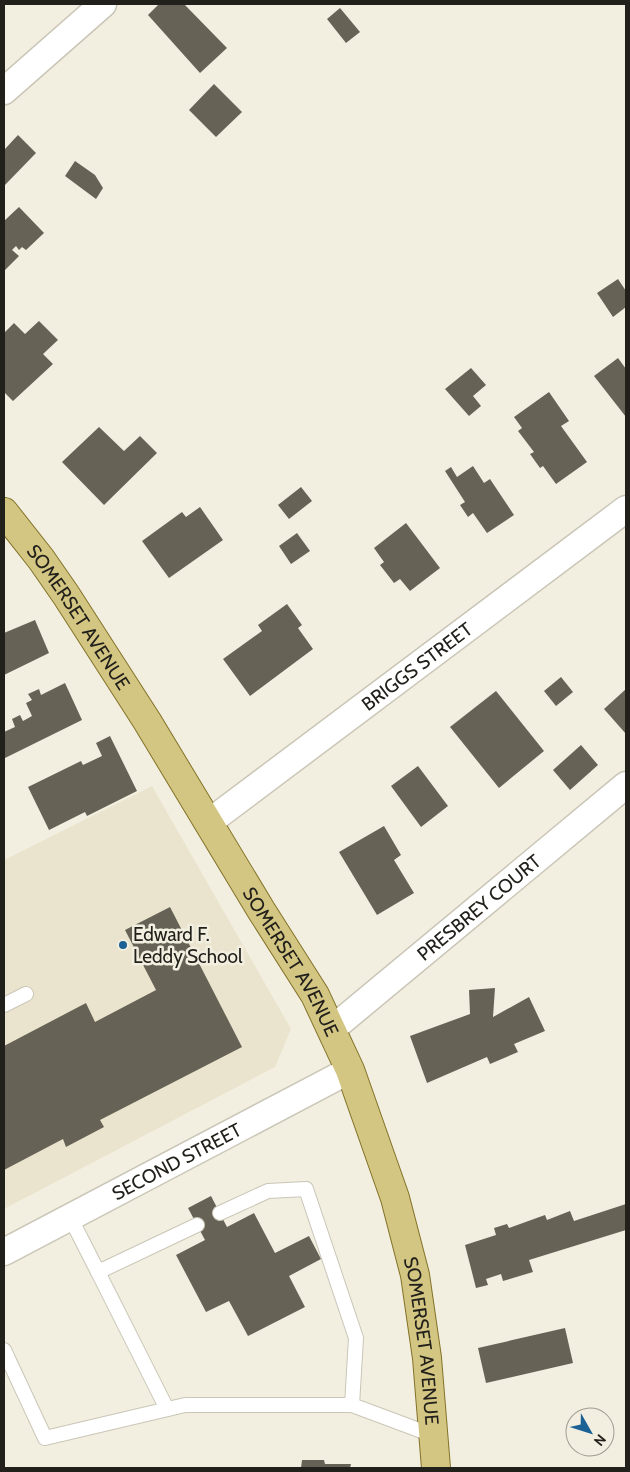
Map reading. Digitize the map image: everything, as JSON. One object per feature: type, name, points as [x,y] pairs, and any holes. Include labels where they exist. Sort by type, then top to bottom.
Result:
[{"type":"main road","name":"SOMERSET AVENUE","points":[[4,512],[41,559],[66,595],[147,721],[208,823],[316,995],[350,1070],[395,1198],[415,1275],[427,1358],[435,1436],[436,1468]]},
{"type":"street","points":[[4,91],[103,4]]},
{"type":"street","name":"BRIGGS STREET","points":[[208,823],[626,510]]},
{"type":"street","name":"PRESBREY COURT","points":[[331,1030],[626,785]]},
{"type":"street","name":"SECOND STREET","points":[[4,1252],[350,1070]]},
{"type":"lane","points":[[4,1005],[26,994]]},
{"type":"lane","points":[[220,1213],[268,1191],[306,1189],[356,1338],[352,1405]]},
{"type":"lane","points":[[70,1217],[167,1410]]},
{"type":"lane","points":[[98,1272],[197,1225]]},
{"type":"lane","points":[[4,1350],[46,1438],[185,1405],[352,1405],[435,1436]]},
{"type":"shaded area","name":"Edward F. Leddy School","points":[[152,786],[291,1029],[275,1067],[4,1209],[4,860]]},
{"type":"building","points":[[159,4],[184,4],[227,48],[200,73],[148,15]]},
{"type":"building","points":[[340,8],[360,32],[346,43],[327,19]]},
{"type":"building","points":[[214,84],[242,112],[216,137],[189,110]]},
{"type":"building","points":[[18,135],[36,153],[4,186],[4,150]]},
{"type":"building","points":[[75,161],[95,175],[103,188],[96,199],[65,176]]},
{"type":"building","points":[[19,207],[44,233],[26,250],[22,247],[19,250],[16,246],[12,250],[19,256],[4,271],[4,221]]},
{"type":"building","points":[[618,279],[626,291],[626,307],[613,317],[597,293]]},
{"type":"building","points":[[39,321],[58,340],[43,354],[53,364],[13,401],[4,392],[4,333],[14,323],[25,334]]},
{"type":"building","points":[[618,358],[626,369],[626,417],[594,376]]},
{"type":"building","points":[[471,368],[486,385],[473,396],[481,406],[469,416],[445,389]]},
{"type":"building","points":[[549,392],[569,421],[561,426],[587,462],[556,484],[543,466],[540,468],[530,454],[534,452],[518,431],[522,428],[514,417]]},
{"type":"building","points":[[99,427],[124,451],[140,436],[157,453],[104,505],[62,462]]},
{"type":"building","points":[[473,466],[484,483],[490,479],[514,515],[487,533],[473,513],[468,517],[460,505],[465,502],[445,471],[451,467],[457,477]]},
{"type":"building","points":[[301,487],[312,501],[289,519],[278,505]]},
{"type":"building","points":[[200,507],[223,540],[169,578],[142,541],[182,512],[186,517]]},
{"type":"building","points":[[406,523],[440,568],[410,591],[400,579],[394,583],[380,565],[384,562],[374,548]]},
{"type":"building","points":[[297,533],[310,551],[291,564],[279,546]]},
{"type":"building","points":[[287,604],[302,625],[298,628],[313,649],[250,696],[223,659],[262,631],[258,625]]},
{"type":"building","points":[[35,620],[49,653],[4,675],[4,633]]},
{"type":"building","points":[[561,677],[573,692],[556,706],[544,691]]},
{"type":"building","points":[[65,683],[82,720],[5,758],[4,732],[15,727],[12,719],[20,715],[23,721],[32,716],[26,703],[32,700],[28,694],[39,689],[41,695]]},
{"type":"building","points":[[626,689],[626,734],[604,709]]},
{"type":"building","points":[[496,691],[544,751],[499,788],[450,727]]},
{"type":"building","points":[[110,736],[137,791],[87,816],[85,812],[49,830],[28,787],[81,761],[83,765],[102,756],[96,743]]},
{"type":"building","points":[[581,745],[598,765],[570,790],[553,770]]},
{"type":"building","points":[[418,766],[448,806],[421,827],[391,786]]},
{"type":"building","points":[[384,826],[401,855],[394,860],[414,893],[377,915],[339,852]]},
{"type":"building","points":[[170,907],[242,1047],[100,1120],[104,1127],[66,1147],[63,1139],[4,1170],[4,1046],[86,1003],[95,1022],[156,990],[125,930]]},
{"type":"building","points":[[495,988],[493,1017],[529,997],[545,1031],[514,1044],[518,1052],[490,1064],[487,1057],[427,1083],[410,1036],[470,1014],[469,990]]},
{"type":"building","points":[[211,1196],[227,1227],[254,1213],[275,1253],[309,1236],[321,1259],[289,1276],[305,1307],[248,1336],[229,1301],[206,1312],[176,1255],[205,1240],[188,1208]]},
{"type":"building","points":[[626,1204],[626,1230],[529,1260],[533,1272],[503,1281],[501,1274],[486,1279],[488,1285],[476,1288],[465,1245],[496,1235],[494,1228],[507,1224],[509,1228],[545,1215],[547,1220],[570,1211],[574,1221]]},
{"type":"building","points":[[565,1328],[573,1363],[486,1383],[478,1348]]},
{"type":"building","points":[[302,1460],[324,1460],[325,1464],[351,1464],[350,1468],[301,1468]]},
{"type":"place","name":"Edward F. Leddy School","points":[[123,945]]}]
